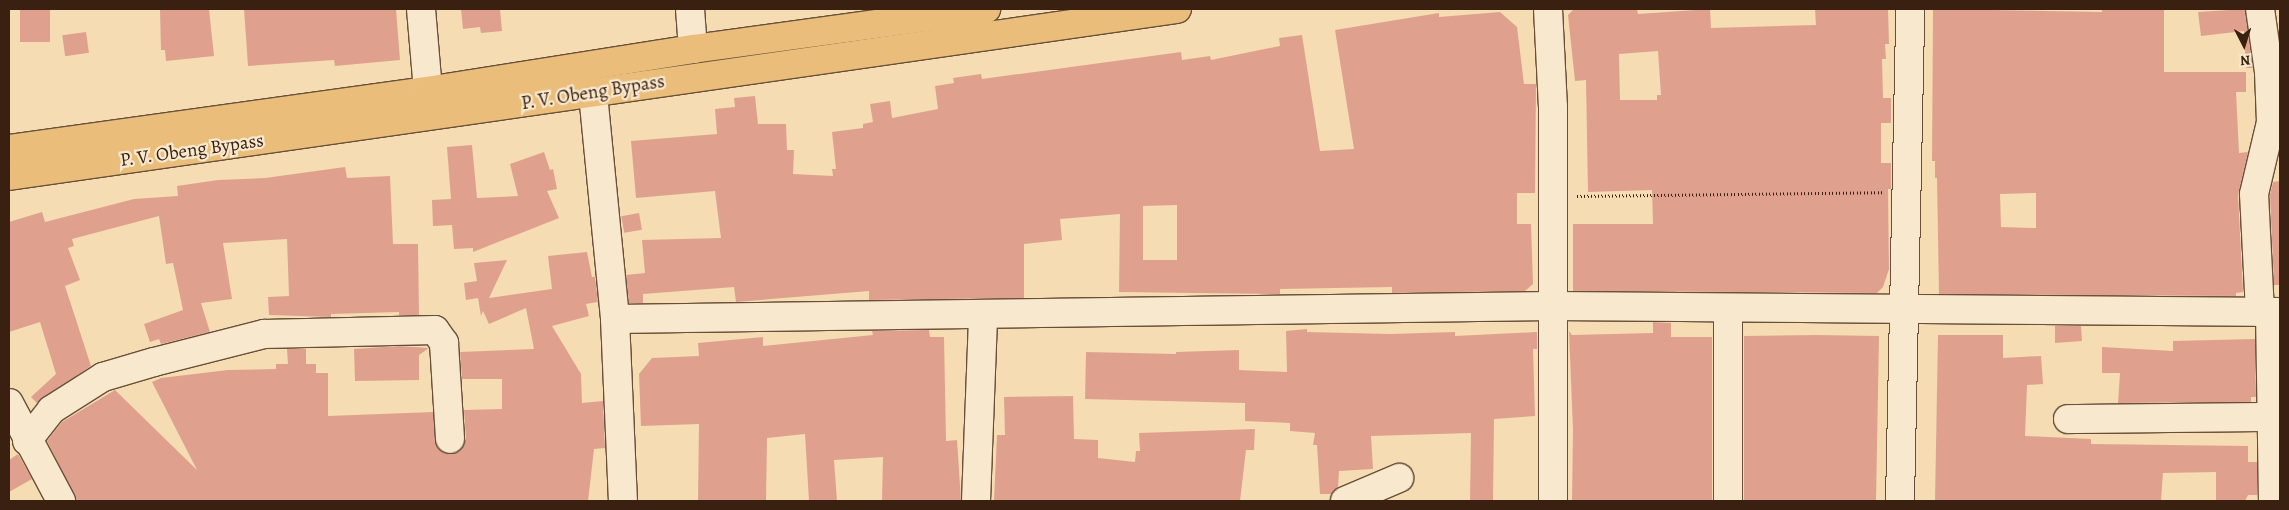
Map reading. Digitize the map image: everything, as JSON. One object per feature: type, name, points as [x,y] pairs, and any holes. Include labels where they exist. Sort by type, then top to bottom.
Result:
[{"type":"highway","name":"P. V. Obeng Bypass","points":[[9,149],[428,91],[692,50],[986,9]]},
{"type":"highway","name":"P. V. Obeng Bypass","points":[[9,176],[436,117],[1177,9]]},
{"type":"street","points":[[421,9],[428,91],[436,117]]},
{"type":"street","points":[[690,9],[692,50]]},
{"type":"street","points":[[1548,9],[1553,108],[1553,501]]},
{"type":"street","points":[[1900,501],[1910,9]]},
{"type":"street","points":[[2260,9],[2269,72],[2271,122],[2254,194],[2270,312],[2273,501]]},
{"type":"street","points":[[593,94],[616,319],[623,501]]},
{"type":"street","points":[[616,319],[1552,306],[2270,312]]},
{"type":"street","points":[[1728,308],[1728,501]]},
{"type":"street","points":[[976,501],[982,314]]},
{"type":"street","points":[[61,501],[15,422],[51,410],[103,377],[264,334],[434,330],[444,343],[450,439]]},
{"type":"street","points":[[2068,419],[2271,417]]},
{"type":"street","points":[[1345,501],[1399,478]]},
{"type":"path","points":[[1552,196],[1907,191]]},
{"type":"building","points":[[20,9],[50,9],[50,42],[20,42]]},
{"type":"building","points":[[160,9],[209,9],[214,56],[166,61],[165,50],[161,50]]},
{"type":"building","points":[[244,9],[396,9],[400,60],[335,66],[334,60],[248,66]]},
{"type":"building","points":[[461,9],[500,9],[502,31],[481,33],[480,27],[463,29]]},
{"type":"building","points":[[1574,9],[1637,9],[1638,14],[1710,9],[1711,28],[1816,25],[1815,9],[1888,9],[1889,44],[1885,44],[1886,59],[1882,59],[1883,98],[1891,98],[1891,123],[1881,123],[1881,163],[1891,163],[1891,189],[1888,189],[1889,269],[1883,287],[1877,293],[1573,291],[1573,224],[1653,224],[1652,190],[1588,192],[1586,80],[1575,81],[1568,15]],"holes":[[[1658,51],[1661,95],[1657,95],[1657,100],[1620,100],[1619,54]]]},
{"type":"building","points":[[1933,9],[2102,12],[2102,9],[2164,9],[2164,72],[2246,72],[2246,92],[2236,92],[2239,153],[2248,152],[2238,195],[2243,292],[2236,293],[2236,296],[1939,294],[1937,178],[1935,178],[1935,161],[1932,161]],"holes":[[[2036,193],[2036,228],[2001,227],[2000,194]]]},
{"type":"building","points":[[2245,9],[2253,68],[2246,68],[2244,31],[2201,36],[2198,12]]},
{"type":"building","points":[[1500,12],[1517,27],[1524,84],[1536,84],[1535,193],[1517,193],[1517,224],[1531,224],[1533,284],[1525,291],[1392,293],[1392,287],[1280,289],[1280,294],[1119,292],[1120,214],[1060,219],[1062,240],[1024,244],[1024,298],[869,300],[869,291],[736,302],[734,287],[643,294],[643,303],[629,303],[626,275],[645,273],[642,240],[721,238],[715,191],[636,198],[631,141],[717,134],[715,109],[735,107],[734,98],[755,96],[758,124],[786,124],[787,150],[794,150],[793,174],[833,176],[832,169],[836,169],[832,132],[863,128],[863,124],[873,122],[870,104],[890,101],[892,118],[938,109],[935,86],[954,83],[953,78],[981,74],[982,79],[1181,52],[1182,60],[1210,56],[1211,60],[1280,46],[1279,38],[1302,35],[1320,151],[1354,149],[1335,30],[1439,13],[1439,17]],"holes":[[[1177,205],[1177,260],[1143,260],[1143,206]]]},
{"type":"building","points":[[86,32],[89,53],[65,56],[62,35]]},
{"type":"building","points":[[472,145],[477,198],[518,196],[510,164],[544,152],[550,170],[553,169],[557,189],[547,191],[559,218],[473,252],[473,248],[454,249],[452,225],[433,226],[432,200],[451,199],[447,147]]},
{"type":"building","points":[[345,167],[347,178],[390,176],[393,244],[418,244],[419,315],[399,315],[399,312],[331,314],[331,317],[269,315],[268,297],[289,296],[287,239],[223,243],[232,299],[201,303],[210,332],[161,344],[159,339],[150,342],[144,324],[183,310],[173,263],[166,264],[159,216],[72,239],[74,246],[68,248],[80,280],[65,286],[91,366],[37,403],[31,397],[56,374],[40,322],[9,332],[9,222],[42,212],[45,222],[134,199],[178,196],[177,186],[218,180],[265,178]]},
{"type":"building","points":[[2280,181],[2280,285],[2274,285],[2270,195],[2273,182]]},
{"type":"building","points":[[639,213],[642,230],[624,233],[621,216]]},
{"type":"building","points":[[587,252],[592,277],[595,277],[598,302],[586,304],[589,316],[552,326],[581,374],[582,403],[603,401],[605,448],[594,449],[588,501],[77,501],[47,441],[62,422],[115,390],[197,470],[152,382],[161,378],[228,370],[276,369],[276,364],[288,364],[287,349],[306,349],[306,364],[316,364],[316,373],[328,373],[328,416],[433,412],[437,447],[444,453],[458,452],[466,439],[464,410],[502,409],[502,379],[462,379],[460,352],[534,349],[526,308],[489,324],[483,311],[481,316],[478,298],[466,300],[464,283],[477,281],[474,263],[507,260],[489,298],[552,289],[548,256]]},
{"type":"building","points":[[1653,322],[1671,323],[1671,337],[1712,337],[1712,501],[1572,501],[1573,430],[1569,331],[1572,335],[1653,333]]},
{"type":"building","points":[[2055,326],[2081,326],[2082,341],[2055,343]]},
{"type":"building","points":[[1307,329],[1307,332],[1390,334],[1455,332],[1455,336],[1537,332],[1537,349],[1533,349],[1535,416],[1494,419],[1493,501],[1470,501],[1471,433],[1371,436],[1373,469],[1339,471],[1338,487],[1331,494],[1320,494],[1317,445],[1313,445],[1315,433],[1290,431],[1290,423],[1245,421],[1245,403],[1085,399],[1086,352],[1176,354],[1176,352],[1239,350],[1239,370],[1287,372],[1286,331]]},
{"type":"building","points":[[929,330],[930,337],[944,337],[946,441],[957,440],[961,501],[882,501],[883,457],[834,460],[837,501],[809,501],[805,434],[767,438],[766,501],[698,501],[699,424],[641,426],[639,374],[652,358],[699,356],[698,343],[763,337],[763,346],[873,335],[872,331]]},
{"type":"building","points":[[1938,335],[2003,335],[2003,358],[2041,356],[2043,384],[2027,385],[2025,436],[2091,439],[2091,444],[2248,446],[2248,462],[2257,462],[2257,495],[2248,495],[2245,501],[2216,501],[2216,472],[2163,473],[2161,501],[1935,501]]},
{"type":"building","points":[[1744,336],[1879,336],[1876,501],[1744,501]]},
{"type":"building","points":[[2255,339],[2256,397],[2251,397],[2251,402],[2118,403],[2120,373],[2102,373],[2102,347],[2173,351],[2173,341]]},
{"type":"building","points":[[399,346],[429,348],[419,355],[419,380],[355,381],[354,349]]},
{"type":"building","points":[[1073,396],[1074,439],[1098,440],[1098,458],[1135,462],[1136,451],[1140,451],[1139,433],[1255,429],[1254,450],[1246,450],[1240,501],[994,501],[997,435],[1005,435],[1004,397]]},
{"type":"building","points":[[18,454],[32,479],[9,492],[9,460]]}]
